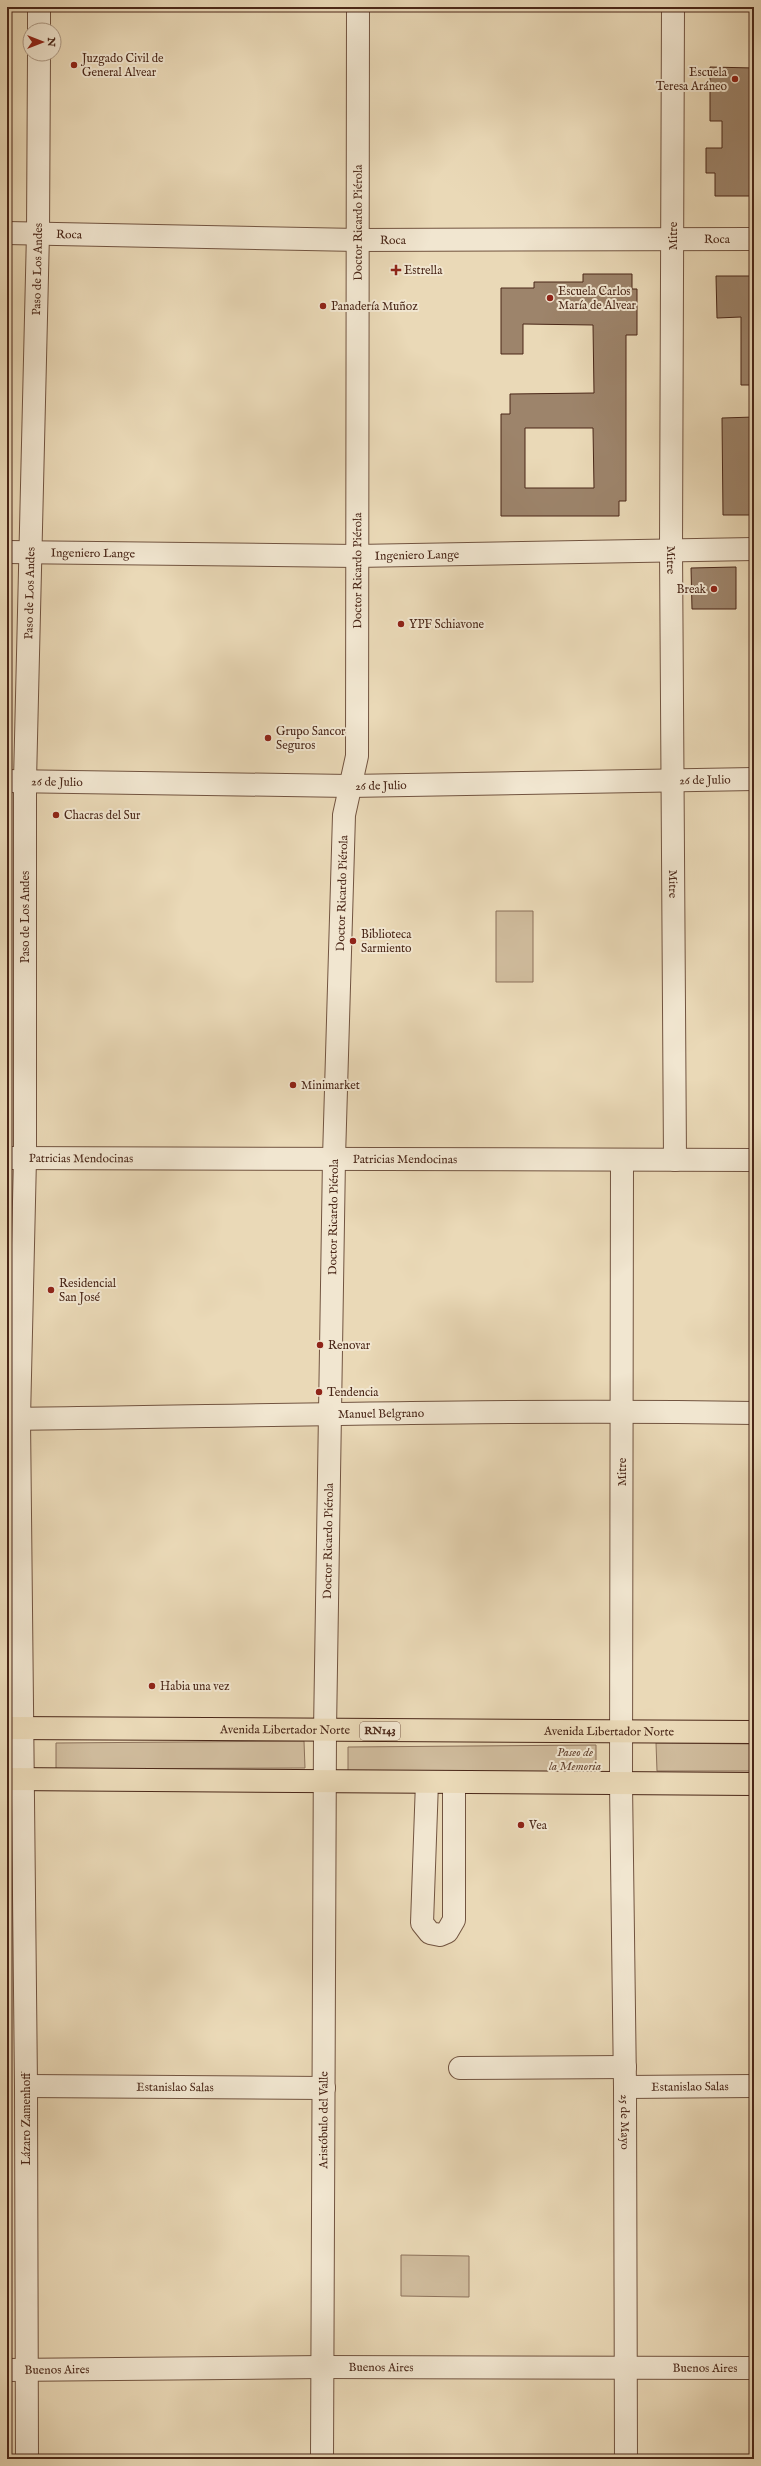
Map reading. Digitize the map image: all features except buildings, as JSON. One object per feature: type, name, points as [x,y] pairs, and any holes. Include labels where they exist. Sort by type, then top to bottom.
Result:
[{"type":"highway","name":"Avenida Libertador Norte","points":[[15,1728],[622,1733],[754,1732]]},
{"type":"highway","points":[[15,1779],[754,1784]]},
{"type":"street","points":[[39,7],[39,22]]},
{"type":"street","name":"Doctor Ricardo Piérola","points":[[326,1781],[325,1731],[334,1158],[344,815],[349,786],[357,756],[356,556],[358,7]]},
{"type":"street","name":"Mitre","points":[[673,7],[671,549],[675,1160]]},
{"type":"street","name":"Paso de Los Andes","points":[[15,1779],[13,1419],[16,1158],[16,781],[32,552],[38,233],[39,62]]},
{"type":"street","name":"Roca","points":[[7,233],[358,240],[754,239]]},
{"type":"street","name":"Ingeniero Lange","points":[[7,552],[356,556],[671,549],[754,549]]},
{"type":"street","name":"26 de Julio","points":[[16,781],[349,786],[754,779]]},
{"type":"street","name":"Patricias Mendocinas","points":[[16,1158],[754,1160]]},
{"type":"street","name":"Mitre","points":[[621,1784],[622,1160]]},
{"type":"street","name":"Manuel Belgrano","points":[[13,1419],[331,1413],[622,1411],[754,1413]]},
{"type":"street","name":"Lázaro Zamenhoff","points":[[15,1779],[26,2086],[17,2370],[27,2459]]},
{"type":"street","name":"Aristóbulo del Valle","points":[[322,2459],[326,1781]]},
{"type":"street","points":[[427,1782],[422,1923],[430,1933],[440,1935],[447,1932],[454,1920],[454,1783]]},
{"type":"street","name":"25 de Mayo","points":[[621,1784],[625,2077],[627,2368],[626,2459]]},
{"type":"street","name":"Estanislao Salas","points":[[460,2068],[754,2086]]},
{"type":"street","name":"Estanislao Salas","points":[[26,2086],[324,2088]]},
{"type":"street","name":"Buenos Aires","points":[[17,2370],[322,2367],[754,2368]]},
{"type":"green space","points":[[496,911],[533,911],[533,982],[496,982]]},
{"type":"green space","points":[[304,1741],[305,1768],[56,1769],[56,1743]]},
{"type":"green space","points":[[656,1743],[754,1744],[754,1771],[657,1771]]},
{"type":"green space","name":"Paseo de la Memoria","points":[[596,1745],[596,1772],[348,1773],[348,1747]]},
{"type":"green space","points":[[401,2255],[469,2256],[469,2297],[401,2296]]},
{"type":"place","name":"Juzgado Civil de General Alvear","points":[[74,65]]},
{"type":"place","name":"Escuela Teresa Aráneo","points":[[735,79]]},
{"type":"place","name":"Estrella","points":[[396,270]]},
{"type":"place","name":"Escuela Carlos María de Alvear","points":[[550,298]]},
{"type":"place","name":"Panadería Muñoz","points":[[323,306]]},
{"type":"place","name":"Break","points":[[714,589]]},
{"type":"place","name":"YPF Schiavone","points":[[401,624]]},
{"type":"place","name":"Grupo Sancor Seguros","points":[[268,738]]},
{"type":"place","name":"Chacras del Sur","points":[[56,815]]},
{"type":"place","name":"Biblioteca Sarmiento","points":[[353,941]]},
{"type":"place","name":"Minimarket","points":[[293,1085]]},
{"type":"place","name":"Residencial San José","points":[[51,1290]]},
{"type":"place","name":"Renovar","points":[[320,1345]]},
{"type":"place","name":"Tendencia","points":[[319,1392]]},
{"type":"place","name":"Habia una vez","points":[[152,1686]]},
{"type":"place","name":"Vea","points":[[521,1825]]}]
